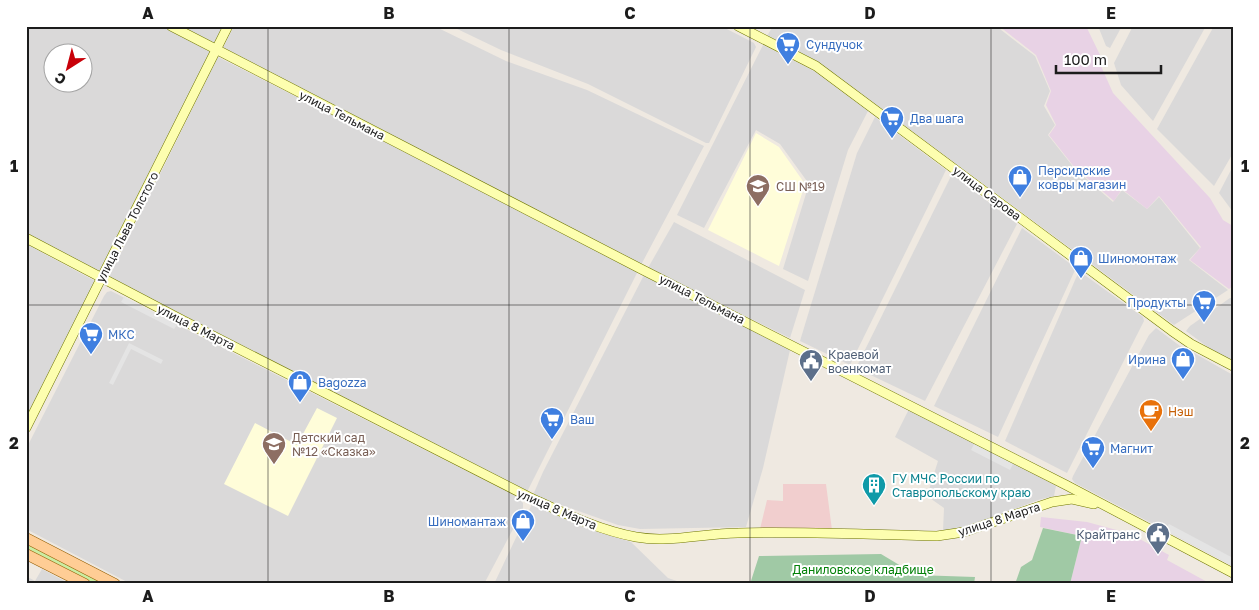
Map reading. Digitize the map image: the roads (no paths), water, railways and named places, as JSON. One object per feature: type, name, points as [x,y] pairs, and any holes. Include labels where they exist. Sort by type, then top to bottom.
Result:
[{"type":"main road","points":[[26,538],[115,584]]},
{"type":"main road","points":[[26,554],[85,584]]},
{"type":"street","name":"улица Тельмана","points":[[171,26],[1066,485],[1233,573]]},
{"type":"street","name":"улица Льва Толстого","points":[[26,428],[228,26]]},
{"type":"street","name":"улица Серова","points":[[738,26],[816,66],[1172,331],[1191,344],[1233,366]]},
{"type":"street","name":"улица 8 Марта","points":[[26,238],[528,497],[586,523],[620,534],[638,538],[738,532],[943,536],[964,532],[1047,503],[1064,500],[1081,500],[1092,503],[1138,524]]},
{"type":"place","name":"Сундучок","points":[[788,65]]},
{"type":"place","name":"Два шага","points":[[892,139]]},
{"type":"place","name":"Персидские ковры магазин","points":[[1020,198]]},
{"type":"place","name":"СШ №19","points":[[758,207]]},
{"type":"place","name":"Шиномонтаж","points":[[1081,279]]},
{"type":"place","name":"Продукты","points":[[1204,323]]},
{"type":"place","name":"МКС","points":[[91,355]]},
{"type":"place","name":"Ирина","points":[[1183,380]]},
{"type":"place","name":"Краевой военкомат","points":[[811,382]]},
{"type":"place","name":"Bagozza","points":[[300,403]]},
{"type":"place","name":"Нэш","points":[[1151,432]]},
{"type":"place","name":"Ваш","points":[[552,440]]},
{"type":"place","name":"Детский сад №12 «Сказка»","points":[[274,465]]},
{"type":"place","name":"Магнит","points":[[1093,469]]},
{"type":"place","name":"ГУ МЧС России по Ставропольскому краю","points":[[874,506]]},
{"type":"place","name":"Шиномантаж","points":[[523,542]]},
{"type":"place","name":"Крайтранс","points":[[1158,555]]},
{"type":"park label","name":"Даниловское кладбище","points":[[863,569]]}]
